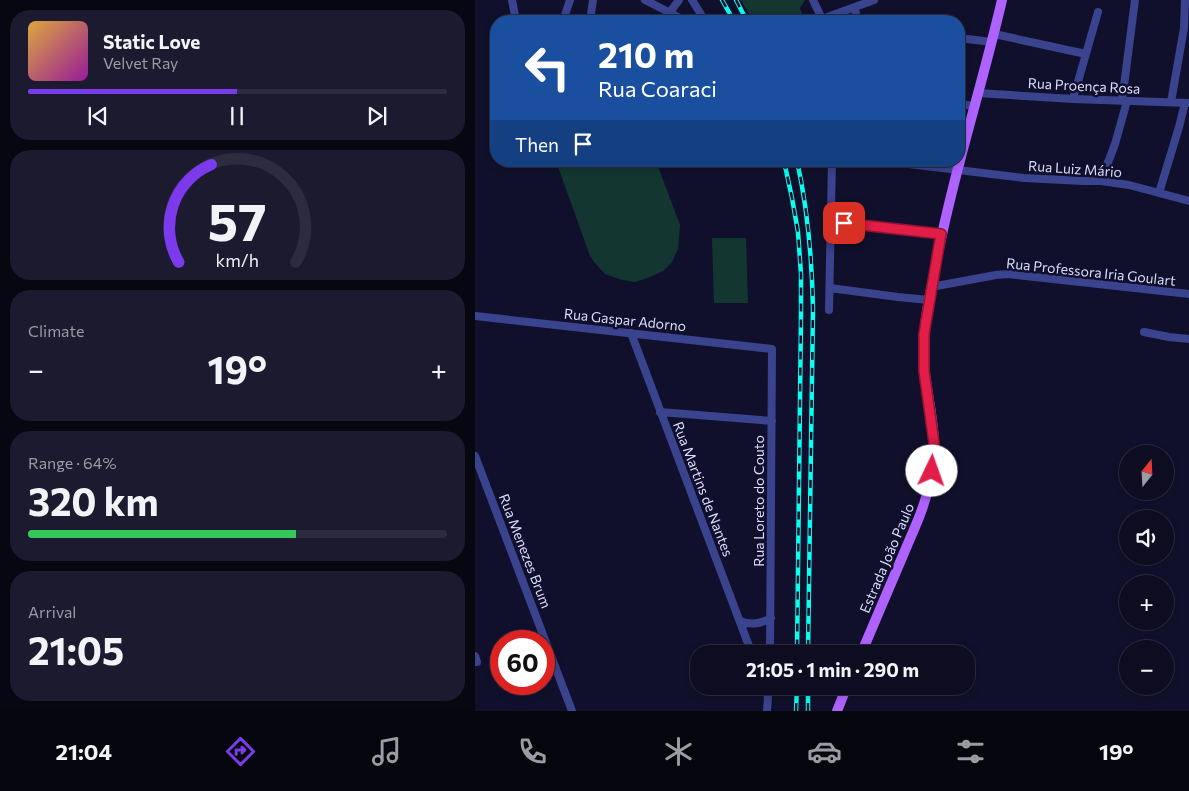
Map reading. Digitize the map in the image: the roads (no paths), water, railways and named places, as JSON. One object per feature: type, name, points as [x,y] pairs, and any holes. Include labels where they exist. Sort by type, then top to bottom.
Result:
[{"type":"main road","name":"Estrada João Paulo","points":[[965,140],[1002,0]]},
{"type":"main road","name":"Estrada João Paulo","points":[[865,645],[919,520],[930,485],[934,443],[924,371],[924,334],[941,234],[958,167]]},
{"type":"main road","points":[[837,711],[843,695]]},
{"type":"street","points":[[512,0],[515,15]]},
{"type":"street","points":[[565,15],[570,0]]},
{"type":"street","points":[[591,15],[593,0]]},
{"type":"street","points":[[645,0],[675,15]]},
{"type":"street","points":[[670,12],[679,0]]},
{"type":"street","points":[[692,0],[701,15]]},
{"type":"street","points":[[813,0],[820,15]]},
{"type":"street","points":[[836,15],[874,0]]},
{"type":"street","points":[[1101,181],[1115,144],[1125,101],[1135,0]]},
{"type":"street","points":[[1171,102],[1184,28],[1185,0]]},
{"type":"street","points":[[855,8],[856,15]]},
{"type":"street","points":[[1073,99],[1097,12]]},
{"type":"street","points":[[965,38],[993,38],[1086,54]]},
{"type":"street","name":"Rua Proença Rosa","points":[[978,93],[1187,103]]},
{"type":"street","points":[[1159,193],[1187,103]]},
{"type":"street","points":[[965,105],[974,106]]},
{"type":"street","points":[[1179,127],[1189,130]]},
{"type":"street","points":[[829,310],[832,167]]},
{"type":"street","name":"Rua Luiz Mário","points":[[932,167],[1024,178],[1101,181],[1189,201]]},
{"type":"street","points":[[831,221],[941,234]]},
{"type":"street","name":"Rua Professora Iria Goulart","points":[[931,287],[1008,274],[1189,294]]},
{"type":"street","points":[[830,288],[929,300]]},
{"type":"street","name":"Rua Gaspar Adorno","points":[[475,316],[772,349]]},
{"type":"street","points":[[1144,332],[1169,337],[1189,338]]},
{"type":"street","name":"Rua Martins de Nantes","points":[[631,333],[749,645]]},
{"type":"street","name":"Rua Loreto do Couto","points":[[770,645],[772,349]]},
{"type":"street","points":[[660,412],[772,421]]},
{"type":"street","name":"Rua Menezes Brum","points":[[475,456],[572,711]]},
{"type":"street","points":[[740,621],[760,623],[771,618]]},
{"type":"street","points":[[767,711],[768,695]]},
{"type":"railway","points":[[722,0],[731,15]]},
{"type":"railway","points":[[736,0],[744,15]]},
{"type":"railway","points":[[785,167],[798,232],[801,274],[797,645]]},
{"type":"railway","points":[[798,167],[809,235],[813,309],[808,645]]},
{"type":"railway","points":[[796,711],[797,695]]},
{"type":"railway","points":[[808,695],[808,711]]}]
